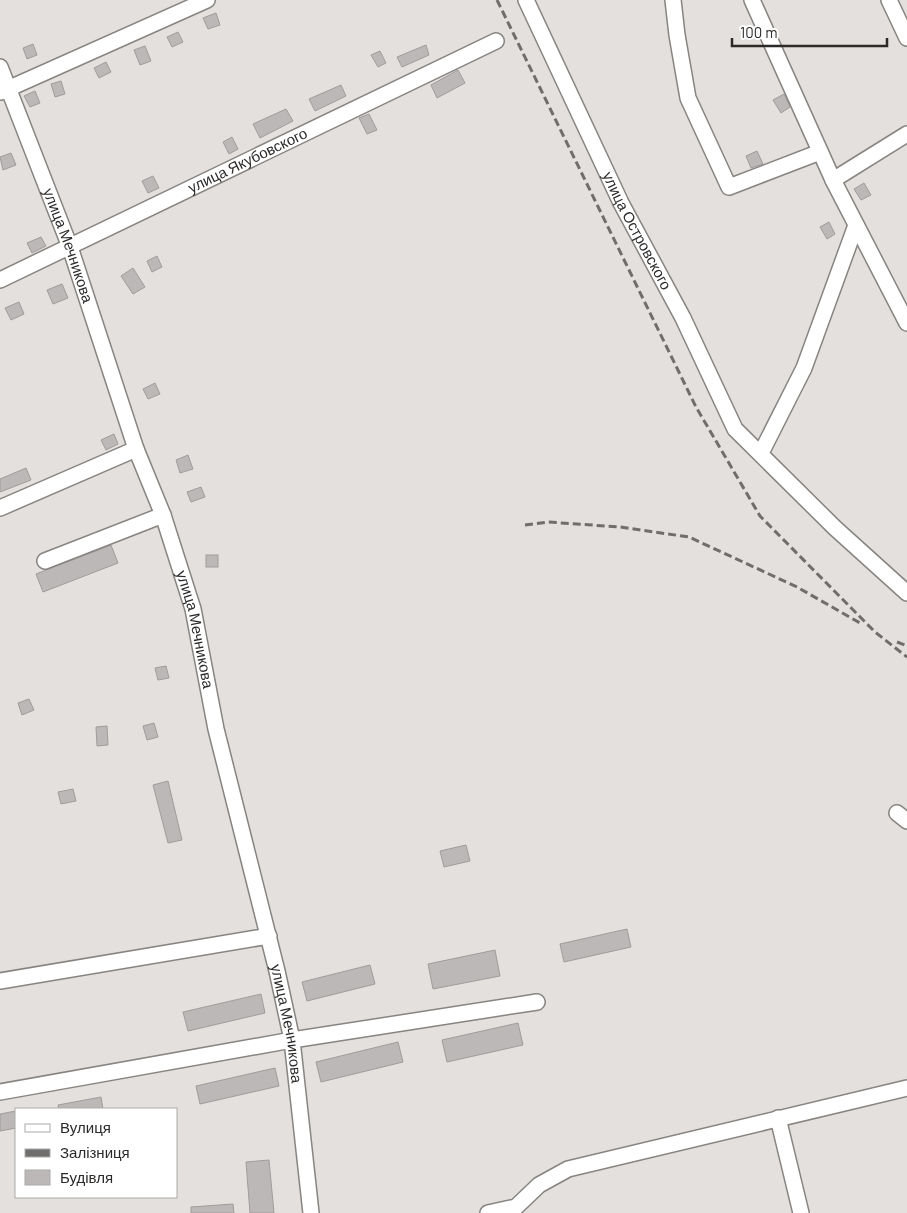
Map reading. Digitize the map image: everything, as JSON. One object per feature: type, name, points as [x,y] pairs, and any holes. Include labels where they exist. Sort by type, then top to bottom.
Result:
[{"type":"street","points":[[4,90],[207,0]]},
{"type":"street","name":"улица Островского","points":[[526,0],[621,203],[683,318],[735,429],[835,528],[907,593]]},
{"type":"street","points":[[673,0],[688,98],[729,187],[820,152]]},
{"type":"street","points":[[752,0],[833,180],[907,323]]},
{"type":"street","points":[[889,0],[907,38]]},
{"type":"street","name":"улица Якубовского","points":[[0,280],[496,41]]},
{"type":"street","name":"улица Мечникова","points":[[0,67],[4,90],[70,247],[136,449],[163,515],[193,609],[216,729],[269,936],[292,1040],[311,1213]]},
{"type":"street","points":[[833,180],[907,134]]},
{"type":"street","points":[[761,453],[804,368],[856,225]]},
{"type":"street","points":[[0,508],[136,449]]},
{"type":"street","points":[[46,561],[163,515]]},
{"type":"street","points":[[0,981],[269,936]]},
{"type":"street","points":[[0,1092],[292,1040],[537,1002]]},
{"type":"street","points":[[488,1213],[516,1207],[539,1185],[568,1169],[907,1088]]},
{"type":"street","points":[[778,1118],[801,1213]]},
{"type":"building","points":[[216,13],[220,25],[208,29],[203,18]]},
{"type":"building","points":[[178,32],[183,42],[172,47],[167,37]]},
{"type":"building","points":[[33,44],[37,55],[27,59],[23,48]]},
{"type":"building","points":[[426,45],[429,55],[402,67],[397,57]]},
{"type":"building","points":[[145,46],[151,61],[140,65],[134,50]]},
{"type":"building","points":[[380,51],[386,63],[378,67],[371,55]]},
{"type":"building","points":[[106,62],[111,72],[99,78],[94,68]]},
{"type":"building","points":[[458,70],[465,83],[437,98],[431,85]]},
{"type":"building","points":[[61,81],[65,94],[55,97],[51,84]]},
{"type":"building","points":[[341,85],[346,96],[315,111],[309,99]]},
{"type":"building","points":[[35,91],[40,103],[30,107],[24,96]]},
{"type":"building","points":[[784,94],[790,107],[781,113],[773,100]]},
{"type":"building","points":[[286,109],[293,121],[260,138],[253,124]]},
{"type":"building","points":[[369,114],[377,130],[367,134],[359,118]]},
{"type":"building","points":[[232,137],[238,149],[229,154],[223,142]]},
{"type":"building","points":[[757,151],[763,164],[751,168],[746,156]]},
{"type":"building","points":[[11,153],[16,165],[3,170],[0,157]]},
{"type":"building","points":[[153,176],[159,188],[148,193],[142,181]]},
{"type":"building","points":[[864,183],[871,195],[861,200],[854,189]]},
{"type":"building","points":[[829,222],[835,234],[827,239],[820,227]]},
{"type":"building","points":[[41,237],[46,246],[32,253],[27,243]]},
{"type":"building","points":[[157,256],[162,267],[152,272],[147,261]]},
{"type":"building","points":[[133,268],[145,287],[133,294],[121,276]]},
{"type":"building","points":[[62,284],[68,298],[53,304],[47,290]]},
{"type":"building","points":[[19,302],[24,314],[11,320],[5,308]]},
{"type":"building","points":[[155,383],[160,394],[148,399],[143,389]]},
{"type":"building","points":[[114,434],[118,444],[106,450],[101,440]]},
{"type":"building","points":[[188,455],[193,469],[180,473],[176,460]]},
{"type":"building","points":[[26,468],[31,480],[0,492],[0,479]]},
{"type":"building","points":[[201,487],[205,497],[191,502],[187,492]]},
{"type":"building","points":[[111,545],[118,563],[43,592],[36,574]]},
{"type":"building","points":[[206,555],[218,555],[218,567],[206,567]]},
{"type":"building","points":[[166,666],[169,678],[158,680],[155,668]]},
{"type":"building","points":[[29,699],[34,710],[22,715],[18,703]]},
{"type":"building","points":[[154,723],[158,737],[147,740],[143,726]]},
{"type":"building","points":[[107,726],[108,745],[97,746],[96,727]]},
{"type":"building","points":[[168,781],[182,840],[168,843],[153,785]]},
{"type":"building","points":[[73,789],[76,801],[61,804],[58,792]]},
{"type":"building","points":[[466,845],[470,861],[444,867],[440,851]]},
{"type":"building","points":[[627,929],[631,947],[564,962],[560,944]]},
{"type":"building","points":[[495,950],[500,976],[433,989],[428,964]]},
{"type":"building","points":[[370,965],[375,984],[307,1001],[302,982]]},
{"type":"building","points":[[261,994],[265,1013],[188,1031],[183,1012]]},
{"type":"building","points":[[518,1023],[523,1045],[447,1062],[442,1040]]},
{"type":"building","points":[[398,1042],[403,1062],[321,1082],[316,1062]]},
{"type":"building","points":[[275,1068],[279,1086],[200,1104],[196,1086]]},
{"type":"building","points":[[101,1097],[103,1108],[59,1108],[58,1105]]},
{"type":"building","points":[[15,1111],[15,1128],[0,1131],[0,1114]]},
{"type":"building","points":[[269,1160],[274,1213],[250,1213],[246,1162]]},
{"type":"building","points":[[233,1204],[234,1213],[191,1213],[191,1207]]},
{"type":"railway","points":[[497,0],[696,407],[760,516],[875,632],[907,657]]},
{"type":"railway","points":[[525,525],[548,522],[620,527],[689,537],[797,587],[860,623]]},
{"type":"railway","points":[[897,642],[907,646]]}]
